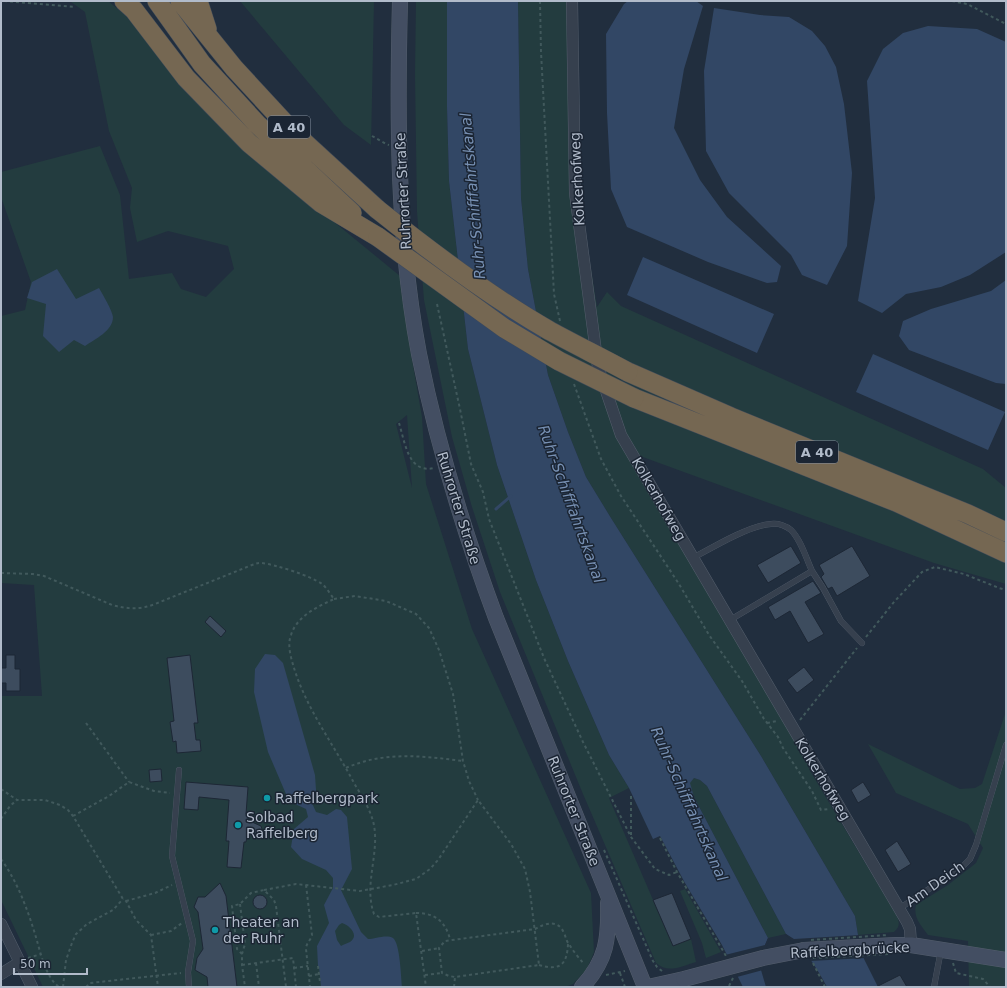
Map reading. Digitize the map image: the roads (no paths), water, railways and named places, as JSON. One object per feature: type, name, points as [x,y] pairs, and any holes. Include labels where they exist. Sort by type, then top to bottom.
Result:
[{"type":"highway","points":[[124,1],[134,10],[186,78],[249,143],[321,203],[378,237]]},
{"type":"highway","name":"A 40","points":[[157,1],[202,64],[257,124],[378,237],[504,328],[559,361],[634,398],[896,502],[1006,553]]},
{"type":"highway","name":"A 40","points":[[180,1],[234,68],[294,133],[377,209],[463,275],[500,299],[550,330],[628,372],[731,417],[968,514],[1006,532]]},
{"type":"highway","points":[[198,1],[209,38]]},
{"type":"main road","name":"Ruhrorter Straße","points":[[400,1],[398,59],[403,234],[419,353],[445,465],[476,563],[494,611],[558,774],[647,987]]},
{"type":"main road","points":[[582,987],[594,974],[606,946],[608,934],[608,894]]},
{"type":"main road","name":"Raffelbergbrücke","points":[[647,987],[684,979],[763,958],[804,950],[911,945],[1006,960]]},
{"type":"street","name":"Kolkerhofweg","points":[[572,1],[575,193],[598,367],[621,435],[900,908],[910,929],[911,945]]},
{"type":"street","points":[[1,924],[32,987]]},
{"type":"street","points":[[1,974],[20,962]]},
{"type":"lane","points":[[693,558],[758,526],[772,523],[784,526],[792,531],[800,543],[812,571],[841,621],[862,643]]},
{"type":"lane","points":[[730,620],[812,571]]},
{"type":"lane","name":"Am Deich","points":[[900,908],[962,868],[970,859],[976,846],[1006,745]]},
{"type":"lane","points":[[179,770],[172,856],[193,942],[188,972],[189,987]]},
{"type":"lane","points":[[934,987],[942,950]]},
{"type":"water","name":"Ruhr-Schifffahrtskanal","points":[[447,1],[518,1],[521,198],[528,269],[548,375],[568,432],[586,477],[761,756],[855,916],[864,959],[878,987],[827,987],[814,965],[799,945],[786,934],[707,786],[700,780],[694,778],[690,783],[694,797],[768,938],[765,945],[761,970],[766,987],[743,987],[722,945],[685,883],[660,836],[653,839],[629,788],[609,755],[568,661],[536,580],[497,465],[468,349],[449,181]]},
{"type":"water","points":[[628,1],[696,1],[703,6],[684,69],[674,128],[700,180],[727,217],[781,266],[777,282],[767,283],[708,262],[627,227],[611,189],[607,113],[606,34],[624,4]]},
{"type":"water","points":[[714,8],[760,15],[789,17],[812,31],[825,46],[836,67],[844,104],[852,173],[847,246],[827,285],[802,275],[791,255],[729,193],[706,151],[704,71]]},
{"type":"water","points":[[928,26],[977,29],[1006,42],[1006,252],[970,275],[941,287],[906,294],[882,313],[858,301],[875,198],[867,81],[883,49],[903,33]]},
{"type":"water","points":[[643,257],[774,314],[757,353],[627,295]]},
{"type":"water","points":[[57,269],[76,299],[99,288],[113,317],[107,330],[85,346],[74,340],[59,352],[43,336],[46,304],[27,298],[32,282]]},
{"type":"water","points":[[1006,280],[1006,384],[996,383],[909,350],[899,336],[903,321],[931,309],[991,291]]},
{"type":"water","points":[[873,354],[1005,412],[988,450],[856,392]]},
{"type":"water","points":[[265,654],[275,655],[283,663],[315,775],[316,790],[312,803],[316,812],[327,815],[336,809],[341,810],[347,817],[352,869],[341,890],[361,932],[368,939],[387,936],[393,938],[395,941],[399,953],[402,987],[321,987],[317,946],[329,923],[324,905],[333,888],[333,878],[326,870],[302,859],[291,847],[294,829],[308,817],[306,809],[295,804],[286,794],[268,752],[254,692],[255,669]],"holes":[[[342,923],[354,933],[354,936],[350,942],[341,946],[337,940],[335,931],[339,925]]]},
{"type":"waterway","points":[[496,509],[511,496]]},
{"type":"place","name":"Raffelbergpark","points":[[267,798]]},
{"type":"place","name":"Solbad Raffelberg","points":[[238,825]]},
{"type":"place","name":"Theater an der Ruhr","points":[[215,930]]}]
